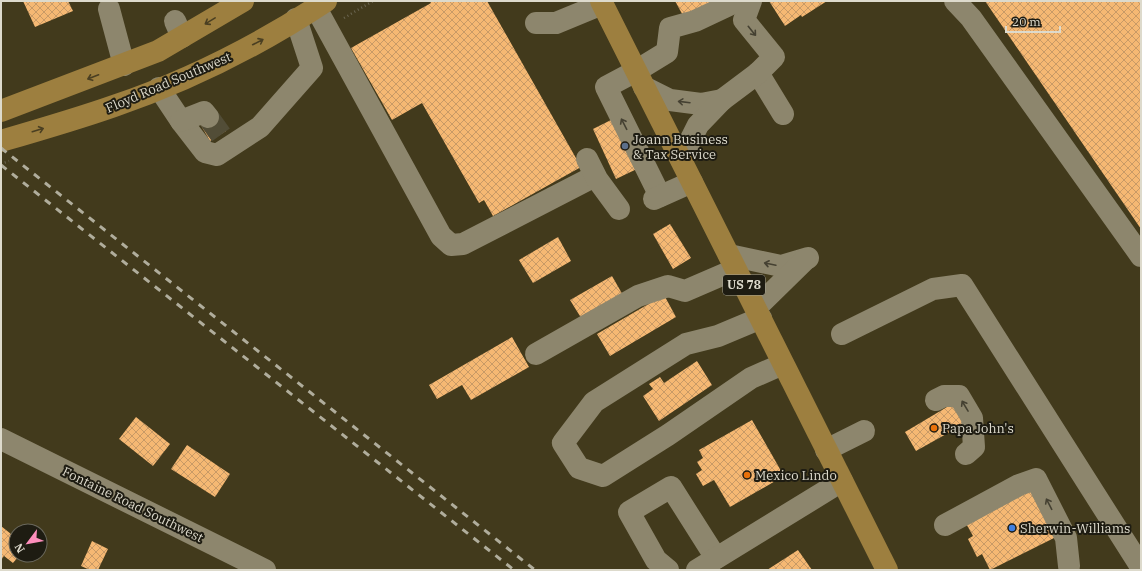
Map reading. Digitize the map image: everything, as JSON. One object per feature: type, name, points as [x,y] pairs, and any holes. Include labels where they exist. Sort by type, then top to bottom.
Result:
[{"type":"main road","name":"US 78","points":[[601,2],[886,570]]},
{"type":"main road","points":[[1,111],[158,51],[178,29],[232,4]]},
{"type":"main road","name":"Floyd Road Southwest","points":[[1,141],[96,112],[159,88],[210,66],[258,42],[321,5]]},
{"type":"street","points":[[692,182],[657,198],[606,87],[640,79],[667,52],[670,28],[695,21],[729,5],[731,1]]},
{"type":"street","points":[[681,159],[698,125],[722,100],[758,73],[774,58],[744,20],[751,1]]},
{"type":"street","points":[[955,1],[971,18],[1141,256]]},
{"type":"street","points":[[536,23],[556,23],[601,2]]},
{"type":"street","points":[[321,5],[441,236],[450,245],[463,244],[591,167],[619,209]]},
{"type":"street","points":[[110,9],[124,65]]},
{"type":"street","points":[[159,88],[180,121],[205,152],[217,155],[225,141],[260,127],[312,68],[296,19]]},
{"type":"street","points":[[758,73],[783,114]]},
{"type":"street","points":[[640,79],[670,100],[701,104],[722,100]]},
{"type":"street","points":[[180,121],[204,112],[208,117]]},
{"type":"street","points":[[536,354],[638,296],[668,286],[685,291],[732,262],[781,266],[808,258],[758,313],[718,336],[686,344],[594,402],[563,443],[579,468],[603,476],[692,419],[751,378],[783,364]]},
{"type":"street","points":[[842,334],[933,289],[962,285],[1141,567]]},
{"type":"street","points":[[936,400],[944,396],[959,396],[972,418],[974,447],[966,454]]},
{"type":"street","points":[[826,450],[864,431]]},
{"type":"street","name":"Fontaine Road Southwest","points":[[1,439],[254,567]]},
{"type":"street","points":[[945,525],[1019,485],[1036,480],[1066,538],[1069,566]]},
{"type":"street","points":[[697,570],[842,481]]},
{"type":"street","points":[[668,570],[656,560],[629,512],[671,487],[716,558]]},
{"type":"shaded area","points":[[1,1],[1141,1],[1141,570],[1,570]]},
{"type":"building","points":[[23,1],[68,1],[73,11],[35,27]]},
{"type":"building","points":[[430,1],[487,1],[581,167],[493,216],[484,200],[479,203],[422,103],[392,120],[351,48],[431,3]]},
{"type":"building","points":[[675,1],[722,1],[686,21]]},
{"type":"building","points":[[769,1],[827,1],[802,17],[801,15],[785,26]]},
{"type":"building","points":[[985,1],[1141,1],[1141,229]]},
{"type":"building","points":[[215,113],[226,131],[210,141],[199,122]]},
{"type":"building","points":[[617,117],[641,167],[616,179],[593,129]]},
{"type":"building","points":[[670,224],[691,258],[673,269],[653,234]]},
{"type":"building","points":[[558,237],[571,261],[533,283],[519,260]]},
{"type":"building","points":[[612,276],[624,297],[583,321],[570,300]]},
{"type":"building","points":[[664,295],[676,317],[610,356],[597,334]]},
{"type":"building","points":[[512,337],[529,367],[471,400],[462,385],[437,399],[429,385]]},
{"type":"building","points":[[697,361],[712,385],[659,421],[643,396],[653,389],[649,384],[660,377],[664,383]]},
{"type":"building","name":"Papa John's","points":[[952,404],[964,424],[916,451],[905,432]]},
{"type":"building","points":[[136,417],[170,444],[153,466],[119,439]]},
{"type":"building","points":[[752,420],[784,476],[730,507],[714,480],[703,486],[696,474],[702,470],[697,462],[703,458],[699,450]]},
{"type":"building","points":[[187,445],[230,474],[215,497],[171,469]]},
{"type":"building","name":"Sherwin-Williams","points":[[1034,485],[1060,535],[990,570],[982,554],[977,557],[968,539],[973,536],[964,520]]},
{"type":"building","points":[[1,526],[8,532],[8,559],[4,556],[1,560]]},
{"type":"building","points":[[92,541],[108,549],[98,570],[90,570],[81,566]]},
{"type":"building","points":[[798,550],[812,570],[767,570]]},
{"type":"tunnel","points":[[208,117],[221,135]]},
{"type":"railway","points":[[1,148],[535,570]]},
{"type":"railway","points":[[1,165],[514,570]]},
{"type":"place","name":"Joann Business & Tax Service","points":[[625,146]]},
{"type":"place","name":"Papa John's","points":[[934,428]]},
{"type":"place","name":"Mexico Lindo","points":[[747,475]]},
{"type":"place","name":"Sherwin-Williams","points":[[1012,528]]}]
